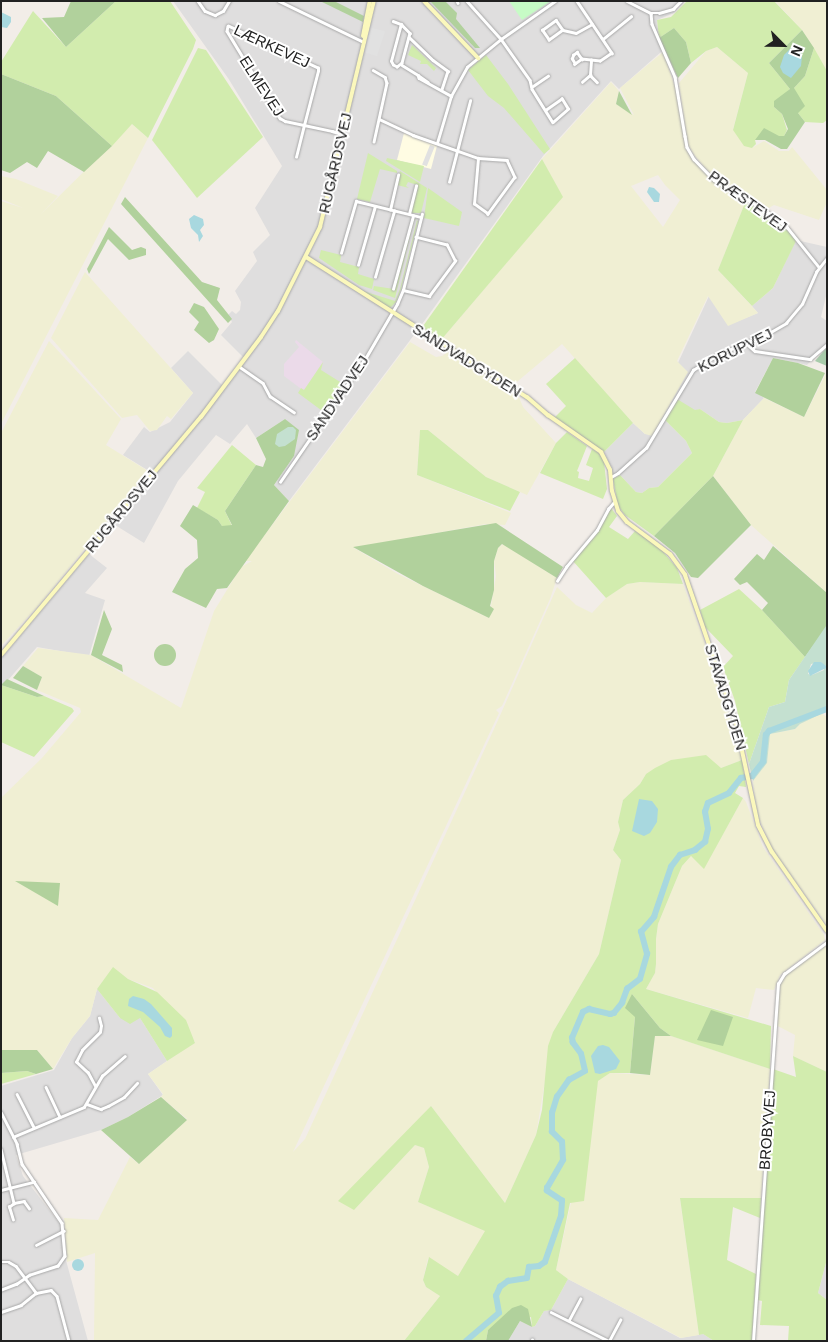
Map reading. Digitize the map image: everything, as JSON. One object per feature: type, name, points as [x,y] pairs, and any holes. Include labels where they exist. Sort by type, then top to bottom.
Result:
[{"type":"street","points":[[198,1],[205,11],[215,15],[223,12],[229,1]]},
{"type":"street","points":[[278,1],[363,42]]},
{"type":"street","name":"RUGÅRDSVEJ","points":[[1,654],[196,423],[272,322],[306,257],[323,217],[372,1]]},
{"type":"street","name":"RUGÅRDSVEJ","points":[[363,42],[372,10],[372,1]]},
{"type":"street","points":[[424,1],[478,58]]},
{"type":"street","points":[[467,1],[500,39],[532,86],[532,89],[546,110],[554,122],[568,109],[562,99],[546,110]]},
{"type":"street","points":[[437,143],[451,96],[462,75],[500,39],[555,1]]},
{"type":"street","points":[[577,1],[612,53],[600,61],[582,59]]},
{"type":"street","points":[[627,1],[651,13],[667,12],[681,1]]},
{"type":"street","name":"PRÆSTEVEJ","points":[[651,13],[652,24],[675,77],[684,136],[687,147],[694,159],[714,180],[765,210],[787,227],[819,267]]},
{"type":"street","points":[[602,39],[631,16]]},
{"type":"street","points":[[563,30],[556,20],[542,30],[549,40],[563,30],[580,32],[592,24]]},
{"type":"street","points":[[393,21],[402,24],[409,31],[402,65]]},
{"type":"street","points":[[402,24],[391,60],[395,67],[402,65],[451,96]]},
{"type":"street","name":"ELMEVEJ","points":[[227,26],[227,31],[279,117],[283,120],[342,134]]},
{"type":"street","name":"LÆRKEVEJ","points":[[227,26],[232,26],[318,68],[304,125]]},
{"type":"street","points":[[409,37],[433,60],[448,71],[442,90]]},
{"type":"street","points":[[582,82],[590,75],[592,60]]},
{"type":"street","points":[[373,70],[387,81],[374,142]]},
{"type":"street","points":[[590,75],[597,82]]},
{"type":"street","points":[[532,86],[548,76]]},
{"type":"street","points":[[449,182],[470,101]]},
{"type":"street","points":[[379,119],[478,158],[507,160],[515,177],[488,214],[474,204],[478,158]]},
{"type":"street","points":[[296,157],[304,125]]},
{"type":"street","points":[[375,277],[392,210],[398,175]]},
{"type":"street","points":[[393,289],[416,186]]},
{"type":"street","points":[[341,253],[356,202],[411,215]]},
{"type":"street","points":[[358,265],[375,206]]},
{"type":"street","name":"SANDVADVEJ","points":[[280,482],[365,359],[403,290],[421,216],[411,215]]},
{"type":"street","points":[[403,290],[429,296],[454,261],[447,245],[416,237]]},
{"type":"street","name":"SANDVADGYDEN","points":[[306,257],[527,397],[548,415],[596,448],[607,462],[610,477]]},
{"type":"street","name":"KORUPVEJ","points":[[610,477],[618,473],[646,448],[692,370],[717,355],[779,328],[792,318],[802,304],[819,267],[827,258]]},
{"type":"street","points":[[745,343],[755,350],[810,359],[827,344]]},
{"type":"street","points":[[240,367],[263,383],[270,396],[294,412]]},
{"type":"street","name":"STAVADGYDEN","points":[[610,477],[614,502],[627,522],[670,554],[684,575],[727,691],[755,812],[765,839],[827,931]]},
{"type":"street","points":[[557,581],[566,567],[597,530],[614,502]]},
{"type":"street","name":"BROBYVEJ","points":[[753,1341],[778,984],[784,974],[827,942]]},
{"type":"street","points":[[95,1086],[88,1073],[76,1062],[82,1050],[100,1032],[99,1018]]},
{"type":"street","points":[[13,1137],[34,1127],[79,1111],[87,1104],[95,1086],[107,1069],[125,1056]]},
{"type":"street","points":[[87,1104],[101,1108],[108,1106],[124,1097],[137,1083]]},
{"type":"street","points":[[46,1087],[60,1117]]},
{"type":"street","points":[[17,1094],[34,1127]]},
{"type":"street","points":[[1,1112],[13,1137],[22,1164],[59,1217],[64,1231],[65,1256],[62,1263],[1,1290]]},
{"type":"street","points":[[1,1149],[8,1170],[6,1172],[14,1203]]},
{"type":"street","points":[[1,1174],[6,1172]]},
{"type":"street","points":[[1,1190],[34,1182]]},
{"type":"street","points":[[13,1220],[9,1206],[24,1201],[29,1208]]},
{"type":"street","points":[[36,1245],[64,1231]]},
{"type":"street","points":[[1,1262],[12,1263],[36,1294]]},
{"type":"street","points":[[1,1312],[21,1305],[36,1294],[51,1290],[57,1296],[68,1341]]},
{"type":"street","points":[[569,1320],[580,1299]]},
{"type":"street","points":[[551,1312],[609,1341],[620,1320]]},
{"type":"shaded area","points":[[173,1],[685,1],[674,13],[657,20],[661,52],[619,89],[611,81],[543,156],[420,327],[289,501],[274,485],[294,456],[285,419],[256,438],[247,424],[230,444],[216,435],[178,481],[144,543],[115,525],[157,476],[123,455],[144,427],[150,432],[170,422],[193,393],[171,368],[188,351],[223,386],[244,358],[221,335],[232,322],[228,315],[232,311],[236,314],[240,310],[241,302],[235,291],[257,261],[253,252],[270,235],[255,208],[282,166],[228,78]]},
{"type":"shaded area","points":[[372,28],[385,31],[377,56],[365,51]]},
{"type":"shaded area","points":[[404,133],[437,146],[431,169],[397,160]]},
{"type":"shaded area","points":[[430,145],[435,147],[427,166],[422,164]]},
{"type":"shaded area","points":[[796,240],[827,247],[827,292],[821,317],[827,321],[827,343],[807,365],[773,358],[755,392],[764,398],[743,420],[727,423],[719,422],[700,409],[665,420],[686,441],[692,453],[658,487],[649,488],[642,493],[636,492],[620,475],[613,479],[612,468],[604,452],[633,423],[645,434],[709,296],[728,325],[758,313],[752,306],[773,288]]},
{"type":"shaded area","points":[[296,340],[323,362],[304,391],[284,376],[284,364],[299,347],[295,342]]},
{"type":"shaded area","points":[[89,554],[107,568],[85,593],[105,600],[89,656],[37,647],[1,688],[1,659]]},
{"type":"shaded area","points":[[97,989],[120,1018],[140,1018],[167,1061],[148,1074],[163,1095],[128,1117],[101,1130],[16,1155],[23,1176],[60,1224],[64,1253],[88,1341],[1,1341],[1,1086],[54,1070],[72,1038],[90,1016]]},
{"type":"shaded area","points":[[827,1259],[827,1300],[818,1293]]},
{"type":"shaded area","points":[[568,1279],[680,1338],[703,1334],[714,1341],[508,1341],[520,1321],[532,1327],[535,1326],[544,1311],[551,1310]]},
{"type":"green space","points":[[71,1],[116,1],[66,47],[42,18],[64,17]]},
{"type":"green space","points":[[116,1],[170,1],[196,40],[148,138],[132,124],[112,146],[56,96],[1,74],[1,62],[33,11],[66,47]]},
{"type":"green space","points":[[320,1],[334,1],[364,16],[363,22]]},
{"type":"green space","points":[[430,1],[445,1],[457,13],[456,19],[480,48],[475,48]]},
{"type":"green space","points":[[509,1],[551,1],[522,20]]},
{"type":"green space","points":[[687,1],[774,1],[802,30],[769,63],[790,89],[774,107],[782,114],[787,130],[784,136],[755,140],[756,144],[752,148],[744,146],[733,130],[748,73],[717,47],[706,51],[691,63],[686,42],[674,28],[659,38],[657,20],[671,17]]},
{"type":"green space","points":[[775,1],[827,1],[827,71],[802,30]]},
{"type":"green space","points":[[674,28],[686,42],[691,63],[678,78],[659,38]]},
{"type":"green space","points":[[802,30],[814,48],[805,76],[794,88],[805,106],[798,113],[805,122],[787,149],[781,149],[765,140],[755,140],[764,128],[779,136],[784,136],[788,129],[782,114],[774,107],[774,101],[790,89],[769,63]]},
{"type":"green space","points":[[412,45],[436,68],[434,71],[427,64],[420,64],[421,61],[408,55]]},
{"type":"green space","points":[[717,47],[748,73],[733,129],[752,148],[764,141],[779,151],[789,151],[792,147],[827,190],[827,202],[819,220],[774,205],[767,209],[714,178],[688,145],[679,83],[706,51]]},
{"type":"green space","points":[[198,48],[206,50],[263,137],[197,198],[152,140]]},
{"type":"green space","points":[[814,48],[827,71],[827,120],[823,123],[805,122],[798,113],[794,88],[805,76]]},
{"type":"green space","points":[[663,52],[677,93],[686,150],[709,178],[745,203],[718,270],[758,313],[728,326],[708,296],[677,361],[688,372],[652,436],[645,434],[633,423],[562,344],[512,386],[441,340],[562,197],[542,159],[611,82],[619,91],[616,104],[634,115],[620,88]],"holes":[[[658,175],[680,200],[663,227],[631,186]]]},
{"type":"green space","points":[[486,55],[508,84],[550,149],[544,154],[504,108],[488,96],[468,70]]},
{"type":"green space","points":[[1,74],[56,96],[112,146],[84,172],[48,151],[37,168],[27,162],[10,173],[1,170]]},
{"type":"green space","points":[[619,91],[632,115],[616,104]]},
{"type":"green space","points":[[132,124],[148,138],[1,424],[1,201],[23,208],[1,199],[1,176],[16,179],[58,196],[41,214]]},
{"type":"green space","points":[[368,153],[397,171],[397,173],[380,169],[370,202],[357,199]]},
{"type":"green space","points":[[387,158],[424,166],[420,182],[386,161]]},
{"type":"green space","points":[[542,159],[563,197],[441,340],[421,329]]},
{"type":"green space","points":[[400,171],[427,188],[421,213],[411,213],[417,185],[408,182],[406,186],[409,188],[397,185]]},
{"type":"green space","points":[[428,188],[462,212],[459,226],[424,218]]},
{"type":"green space","points":[[125,197],[202,282],[220,288],[217,300],[232,319],[228,323],[121,204]]},
{"type":"green space","points":[[745,203],[764,211],[788,231],[796,241],[773,288],[752,306],[718,270]]},
{"type":"green space","points":[[413,218],[416,220],[414,220],[395,298],[373,290],[374,286],[394,289]]},
{"type":"green space","points":[[417,220],[401,289],[396,302],[390,308],[360,290],[395,301],[400,289]]},
{"type":"green space","points":[[109,227],[132,250],[141,247],[146,249],[146,255],[129,260],[108,239],[89,274],[87,269]]},
{"type":"green space","points":[[321,250],[341,255],[340,262],[359,267],[358,274],[374,279],[372,289],[359,285],[319,258]]},
{"type":"green space","points":[[85,272],[193,393],[171,419],[167,416],[157,430],[150,431],[137,415],[122,418],[51,338]]},
{"type":"green space","points":[[194,303],[204,307],[219,329],[214,340],[209,343],[194,330],[199,322],[189,312]]},
{"type":"green space","points":[[49,341],[121,419],[106,445],[148,471],[38,606],[1,646],[1,433]]},
{"type":"green space","points":[[410,342],[436,357],[448,352],[518,395],[523,407],[556,443],[527,495],[486,477],[428,430],[420,430],[417,475],[511,513],[505,525],[486,524],[354,548],[398,574],[489,618],[496,576],[494,561],[498,548],[503,544],[557,578],[550,599],[502,706],[496,710],[499,713],[293,1152],[305,1139],[494,729],[557,587],[576,605],[592,613],[606,598],[627,584],[640,582],[683,584],[723,693],[742,760],[721,768],[646,774],[640,784],[623,800],[618,822],[620,830],[613,850],[621,860],[599,954],[553,1032],[536,1135],[505,1203],[431,1106],[354,1210],[415,1145],[424,1148],[429,1167],[418,1202],[486,1231],[458,1276],[428,1258],[423,1280],[426,1287],[440,1296],[404,1341],[94,1341],[95,1253],[67,1262],[64,1218],[98,1220],[130,1157],[139,1164],[187,1119],[161,1097],[163,1094],[148,1074],[195,1042],[153,988],[128,979],[113,968],[97,989],[90,1016],[72,1038],[53,1069],[37,1050],[1,1050],[1,798],[42,758],[81,712],[80,708],[37,690],[42,677],[23,666],[38,648],[91,655],[181,708],[214,611],[241,567],[252,561],[245,561]]},
{"type":"green space","points":[[827,347],[827,366],[815,361]]},
{"type":"green space","points":[[575,358],[633,423],[604,452],[555,417],[566,406],[546,384]]},
{"type":"green space","points":[[773,358],[798,363],[825,373],[804,417],[755,393]]},
{"type":"green space","points":[[323,362],[321,370],[345,385],[325,413],[298,393],[301,388],[304,390]]},
{"type":"green space","points":[[827,372],[827,593],[751,525],[713,476],[743,420],[764,398],[804,417]]},
{"type":"green space","points":[[677,399],[695,410],[700,409],[719,422],[727,423],[743,420],[713,476],[654,536],[625,515],[618,506],[613,479],[620,475],[636,492],[642,493],[649,488],[658,487],[692,453],[686,441],[665,420]]},
{"type":"green space","points":[[285,419],[299,430],[294,456],[274,485],[289,501],[227,588],[217,589],[206,608],[172,592],[185,569],[198,558],[197,540],[180,526],[193,505],[218,520],[222,526],[232,525],[225,511],[256,465],[263,467],[266,459],[256,438]]},
{"type":"green space","points":[[288,427],[293,427],[296,430],[295,439],[285,446],[279,447],[275,444],[277,434]]},
{"type":"green space","points":[[420,430],[428,430],[486,477],[520,492],[510,511],[417,475]]},
{"type":"green space","points":[[567,432],[587,446],[577,471],[579,472],[578,478],[589,481],[593,468],[586,465],[592,449],[599,453],[604,462],[607,489],[603,499],[540,473],[556,443]]},
{"type":"green space","points":[[232,445],[256,465],[225,511],[232,526],[222,526],[218,520],[197,508],[205,492],[197,488]]},
{"type":"green space","points":[[713,476],[751,525],[698,578],[691,577],[675,553],[654,536]]},
{"type":"green space","points":[[611,508],[617,516],[609,527],[628,539],[635,531],[659,547],[677,568],[683,584],[640,582],[627,584],[606,598],[572,560],[595,536]]},
{"type":"green space","points":[[496,523],[563,567],[557,578],[502,544],[498,548],[494,561],[494,590],[490,606],[494,609],[489,618],[423,586],[353,547]]},
{"type":"green space","points":[[773,546],[827,593],[827,627],[805,657],[762,610],[768,603],[747,582],[740,585],[734,579],[757,554],[764,560]]},
{"type":"green space","points":[[739,589],[762,610],[805,657],[789,680],[785,702],[769,707],[749,764],[735,701],[723,667],[733,656],[705,627],[700,610]]},
{"type":"green space","points":[[104,610],[112,629],[102,655],[122,665],[123,672],[91,655]]},
{"type":"green space","points":[[826,626],[827,711],[800,724],[795,729],[770,734],[767,763],[753,781],[749,764],[769,707],[785,702],[789,680]],"holes":[[[821,662],[824,670],[812,675],[808,674],[811,664]]]},
{"type":"green space","points":[[165,644],[173,647],[176,655],[173,663],[165,666],[157,663],[154,655],[157,647]]},
{"type":"green space","points":[[23,666],[42,677],[37,690],[13,678]]},
{"type":"green space","points":[[7,679],[44,696],[37,697],[1,685]]},
{"type":"green space","points":[[1,685],[37,697],[44,696],[72,708],[74,711],[34,757],[1,742]]},
{"type":"green space","points":[[821,713],[827,717],[827,925],[773,850],[757,814],[753,781],[767,763],[770,734],[795,729],[800,724]]},
{"type":"green space","points":[[706,755],[721,768],[742,760],[746,787],[739,786],[735,793],[743,798],[704,869],[691,856],[682,866],[658,924],[655,973],[646,989],[771,1026],[770,1069],[671,1036],[660,1028],[632,994],[635,1017],[630,1073],[610,1073],[598,1081],[584,1201],[570,1203],[556,1270],[568,1279],[551,1310],[544,1311],[535,1326],[532,1327],[531,1317],[488,1330],[486,1341],[404,1341],[440,1296],[426,1287],[423,1280],[429,1257],[458,1276],[485,1231],[418,1202],[429,1167],[424,1148],[415,1145],[354,1210],[338,1201],[431,1106],[505,1203],[536,1135],[542,1110],[548,1046],[553,1032],[599,954],[621,860],[613,850],[620,830],[618,822],[623,800],[640,784],[646,774],[655,768],[671,760]]},
{"type":"green space","points":[[743,798],[763,847],[824,935],[825,940],[780,975],[774,990],[756,988],[748,1018],[646,989],[655,973],[658,924],[682,866],[691,856],[704,868]]},
{"type":"green space","points":[[15,881],[60,883],[58,906]]},
{"type":"green space","points":[[827,944],[827,1072],[793,1056],[795,1035],[776,1025],[779,988],[783,977]]},
{"type":"green space","points":[[113,967],[128,979],[157,992],[186,1020],[195,1043],[167,1061],[140,1018],[130,1024],[120,1018],[97,989]]},
{"type":"green space","points":[[632,994],[660,1028],[671,1036],[655,1036],[650,1075],[630,1073],[635,1017],[625,1008]]},
{"type":"green space","points":[[711,1010],[733,1017],[723,1046],[697,1040]]},
{"type":"green space","points":[[655,1036],[671,1036],[770,1069],[761,1198],[680,1199],[699,1335],[681,1338],[568,1279],[556,1270],[598,1081],[610,1073],[650,1075]]},
{"type":"green space","points":[[1,1050],[37,1050],[53,1069],[36,1074],[27,1071],[1,1073]]},
{"type":"green space","points":[[793,1056],[827,1072],[827,1259],[818,1293],[827,1300],[827,1341],[788,1341],[789,1326],[760,1325],[762,1301],[758,1300],[773,1069],[796,1077]]},
{"type":"green space","points":[[27,1071],[36,1074],[1,1084],[1,1073]]},
{"type":"green space","points":[[161,1097],[187,1120],[139,1164],[101,1130],[128,1117]]},
{"type":"green space","points":[[680,1198],[761,1198],[760,1218],[733,1207],[727,1260],[756,1274],[752,1341],[714,1341],[703,1334],[699,1335]]},
{"type":"green space","points":[[521,1305],[528,1309],[532,1327],[520,1321],[508,1341],[486,1341],[488,1330],[512,1308]]},
{"type":"water","points":[[1,12],[11,17],[11,22],[7,28],[1,27]]},
{"type":"water","points":[[792,47],[800,50],[802,56],[801,66],[791,78],[783,73],[780,67],[784,55]]},
{"type":"water","points":[[649,187],[654,188],[660,194],[659,202],[654,202],[647,192]]},
{"type":"water","points":[[194,215],[203,219],[204,225],[200,230],[203,236],[199,242],[198,235],[191,228],[189,219]]},
{"type":"water","points":[[814,662],[821,662],[826,668],[810,676],[808,671]]},
{"type":"water","points":[[639,799],[652,801],[658,809],[657,822],[650,833],[644,836],[632,831]]},
{"type":"water","points":[[133,996],[144,999],[151,1004],[172,1028],[172,1036],[170,1038],[165,1036],[160,1027],[143,1012],[128,1006],[129,999]]},
{"type":"water","points":[[598,1046],[609,1047],[620,1061],[616,1069],[600,1074],[595,1073],[591,1056]]},
{"type":"water","points":[[78,1259],[84,1265],[78,1271],[72,1265]]},
{"type":"waterway","points":[[466,1341],[499,1313],[496,1296],[500,1287],[508,1281],[527,1278],[529,1267],[539,1266],[545,1262],[561,1216],[562,1201],[547,1191],[563,1160],[562,1142],[552,1132],[552,1113],[557,1097],[569,1080],[585,1071],[581,1054],[573,1043],[572,1038],[583,1012],[589,1009],[610,1014],[614,1013],[622,1003],[627,989],[640,979],[647,954],[641,932],[654,917],[671,867],[680,855],[695,850],[705,842],[708,829],[705,812],[708,803],[729,793],[741,778],[752,776],[763,762],[766,735],[769,731],[827,709]]}]
